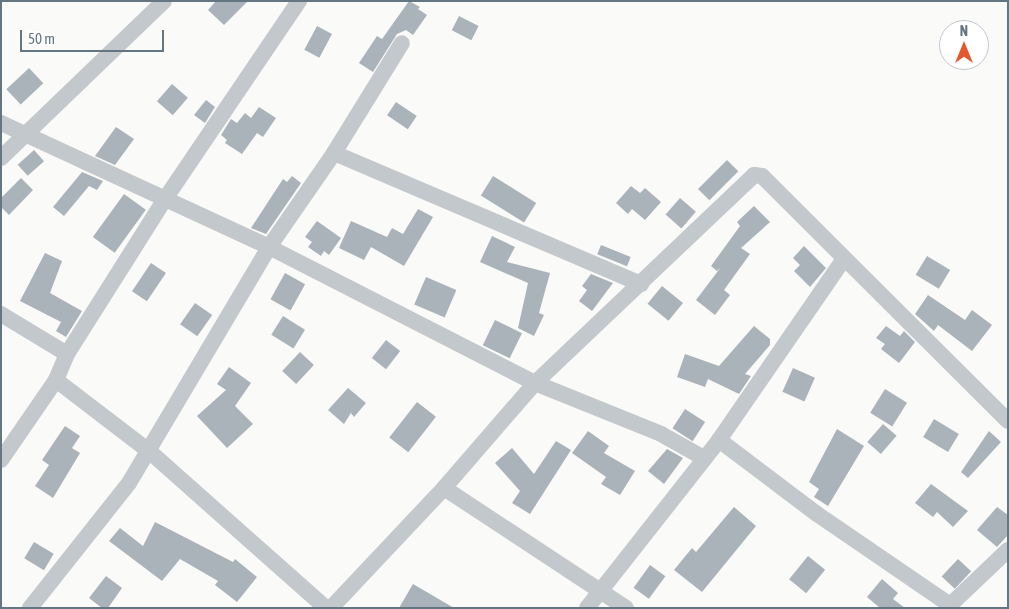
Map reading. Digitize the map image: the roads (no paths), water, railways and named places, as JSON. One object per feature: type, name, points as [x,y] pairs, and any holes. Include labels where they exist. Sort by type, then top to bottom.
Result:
[{"type":"street","points":[[1,158],[164,1]]},
{"type":"street","points":[[1,460],[56,380],[67,354],[165,199],[299,1]]},
{"type":"street","points":[[30,608],[129,483],[269,247],[334,153],[402,43]]},
{"type":"street","points":[[1,123],[269,247],[535,383],[661,434],[702,457]]},
{"type":"street","points":[[334,153],[641,284]]},
{"type":"street","points":[[331,608],[444,488],[535,383],[754,175],[762,176],[1008,421]]},
{"type":"street","points":[[587,608],[702,457],[719,440],[844,259]]},
{"type":"street","points":[[1,314],[67,354]]},
{"type":"street","points":[[56,380],[149,451],[326,608]]},
{"type":"street","points":[[719,440],[817,514],[949,606],[1008,550]]},
{"type":"street","points":[[444,488],[602,590],[626,608]]}]
